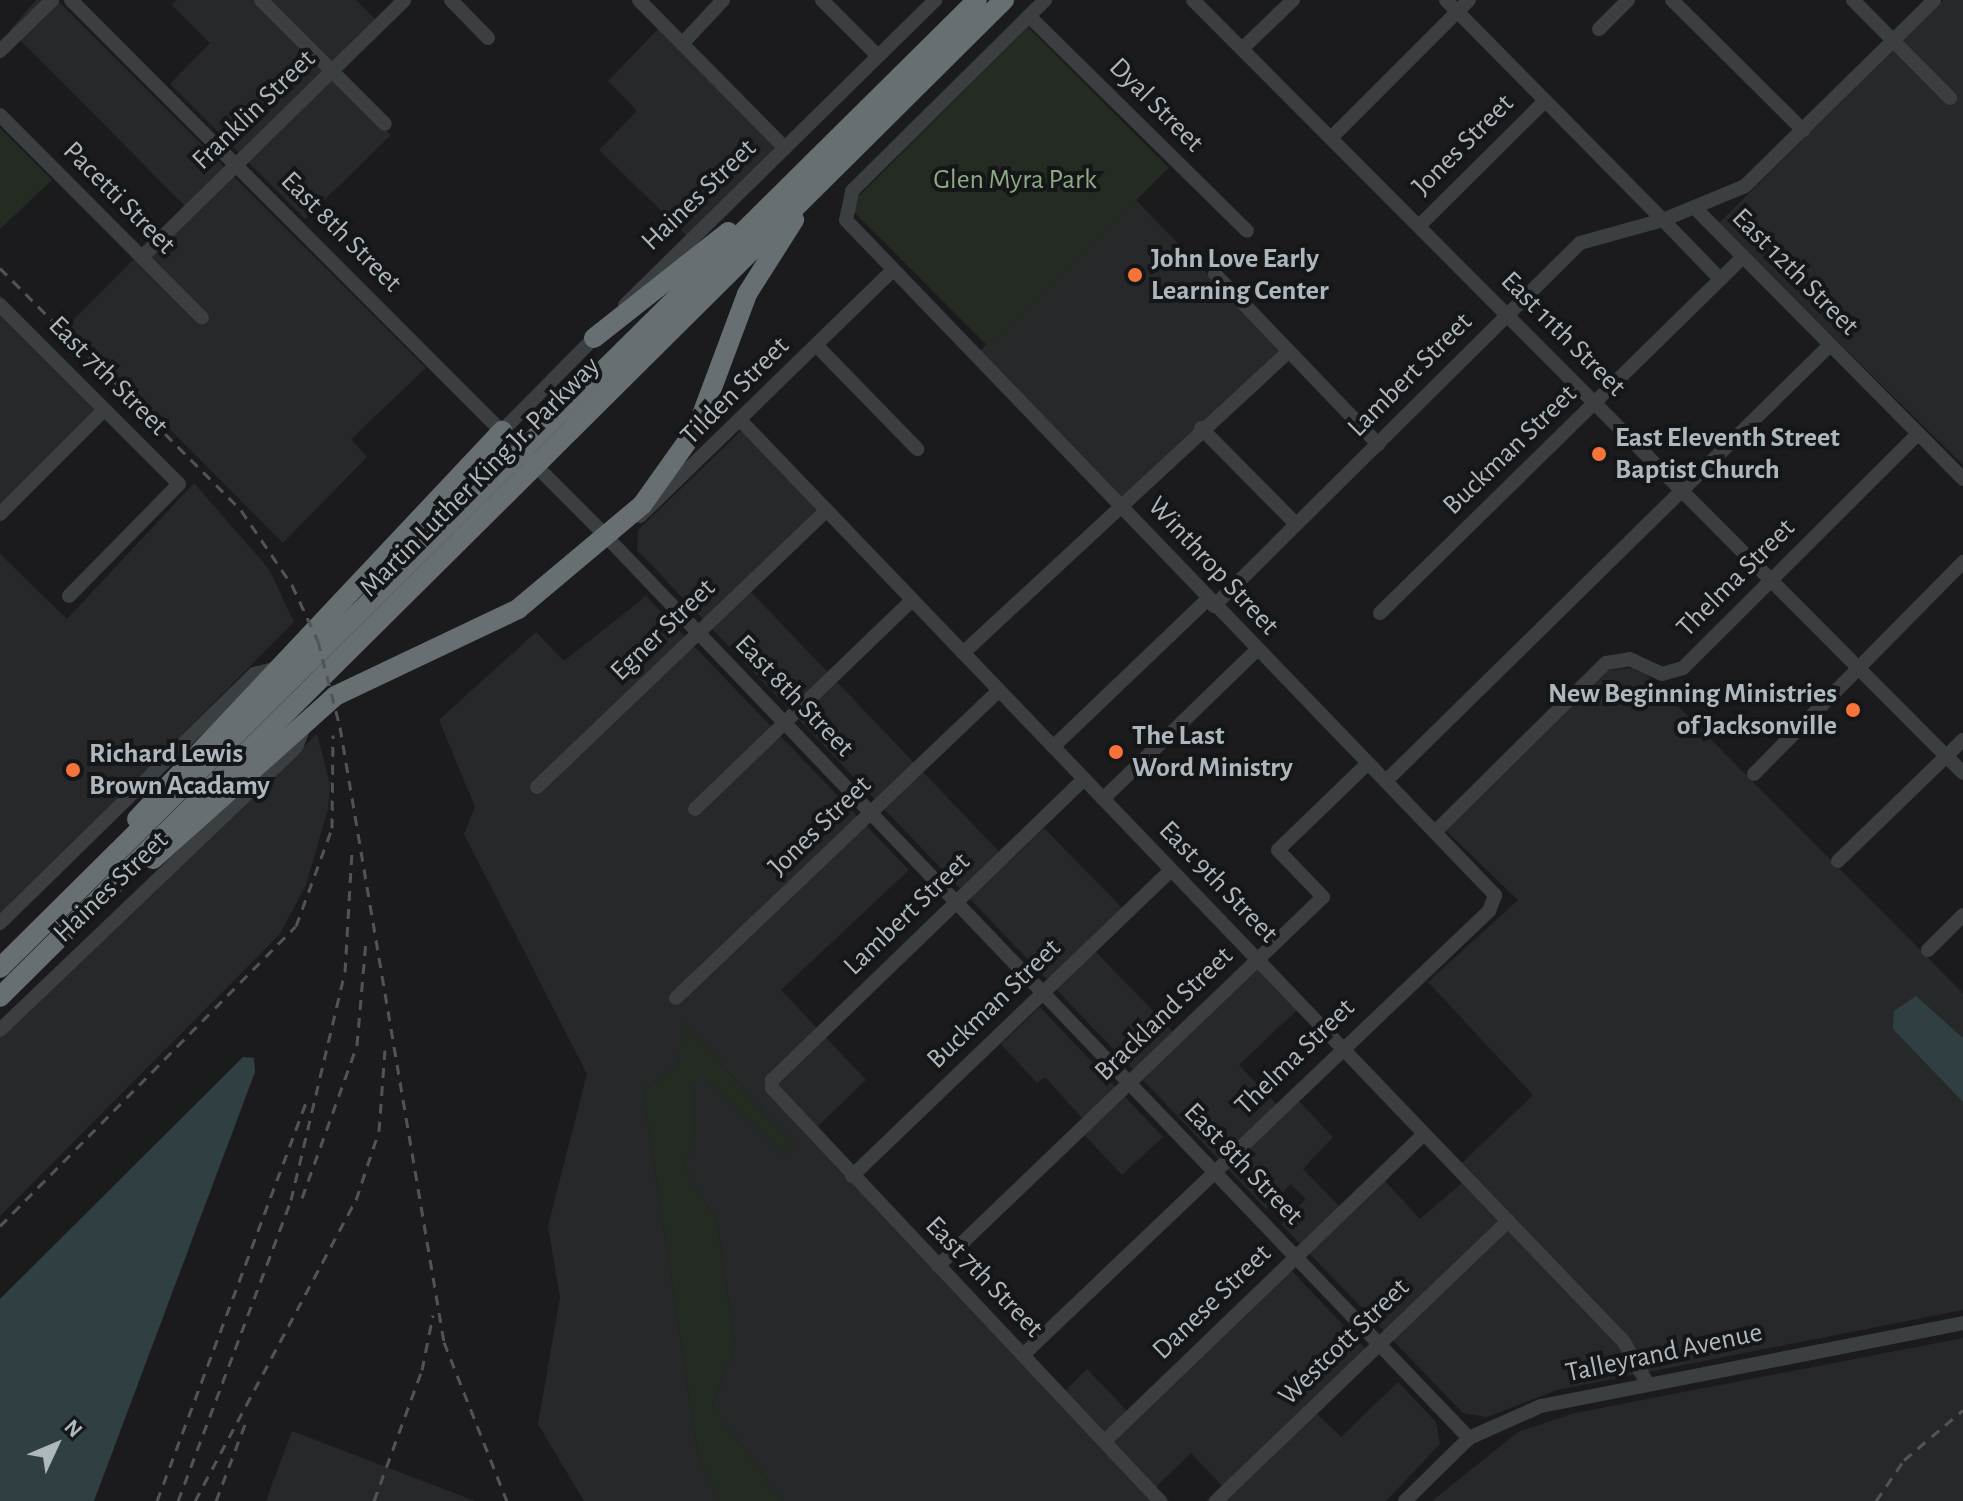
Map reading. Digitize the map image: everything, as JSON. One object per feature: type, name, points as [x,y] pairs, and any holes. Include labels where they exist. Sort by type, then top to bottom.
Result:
[{"type":"highway","name":"Martin Luther King Jr. Parkway","points":[[555,433],[786,189],[977,0]]},
{"type":"highway","name":"Martin Luther King Jr. Parkway","points":[[0,997],[105,892],[279,708],[555,433],[1004,0]]},
{"type":"highway","points":[[105,892],[177,839],[288,736],[351,685],[423,649],[518,609],[608,539],[686,448],[757,274],[855,146]]},
{"type":"highway","points":[[594,338],[786,189]]},
{"type":"highway","points":[[22,947],[252,693],[502,431]]},
{"type":"highway","name":"Martin Luther King Jr. Parkway","points":[[0,968],[279,708]]},
{"type":"street","points":[[0,51],[52,0]]},
{"type":"street","name":"East 8th Street","points":[[71,0],[608,539],[1469,1438]]},
{"type":"street","points":[[261,0],[385,124]]},
{"type":"street","name":"Franklin Street","points":[[142,257],[404,0]]},
{"type":"street","points":[[451,0],[488,38]]},
{"type":"street","points":[[639,0],[785,148]]},
{"type":"street","points":[[682,44],[723,0]]},
{"type":"street","points":[[822,0],[878,56]]},
{"type":"street","name":"Haines Street","points":[[502,431],[935,0]]},
{"type":"street","points":[[892,271],[846,220],[846,198],[1045,0]]},
{"type":"street","name":"East 11th Street","points":[[1193,0],[1963,773]]},
{"type":"street","points":[[1242,49],[1293,0]]},
{"type":"street","points":[[1446,0],[1720,279]]},
{"type":"street","points":[[1331,138],[1469,0]]},
{"type":"street","points":[[1599,29],[1628,0]]},
{"type":"street","points":[[1672,0],[1803,130]]},
{"type":"street","points":[[1853,0],[1950,98]]},
{"type":"street","points":[[1696,209],[1745,186],[1934,0]]},
{"type":"street","name":"Dyal Street","points":[[1029,16],[1247,231]]},
{"type":"street","name":"Jones Street","points":[[1419,226],[1545,101]]},
{"type":"street","name":"Pacetti Street","points":[[0,115],[202,318]]},
{"type":"street","name":"East 12th Street","points":[[1663,220],[1696,209],[1963,479]]},
{"type":"street","name":"Lambert Street","points":[[1053,747],[1296,524],[1508,315],[1596,233],[1663,220]]},
{"type":"street","name":"Buckman Street","points":[[1380,613],[1743,257]]},
{"type":"street","name":"Tilden Street","points":[[608,539],[743,423],[892,271]]},
{"type":"street","name":"Winthrop Street","points":[[892,271],[1495,895]]},
{"type":"street","points":[[1215,274],[1378,444]]},
{"type":"street","name":"East 7th Street","points":[[0,305],[179,484],[69,596]]},
{"type":"street","points":[[1386,781],[1830,345]]},
{"type":"street","points":[[817,346],[917,449]]},
{"type":"street","points":[[963,653],[1201,428],[1289,351]]},
{"type":"street","points":[[0,514],[104,410]]},
{"type":"street","name":"East 9th Street","points":[[743,423],[1624,1342],[1647,1383]]},
{"type":"street","points":[[1201,428],[1296,524]]},
{"type":"street","name":"Thelma Street","points":[[1436,831],[1606,663],[1630,659],[1662,674],[1683,668],[1918,434]]},
{"type":"street","name":"Egner Street","points":[[537,787],[826,511]]},
{"type":"street","points":[[1754,774],[1963,562]]},
{"type":"street","points":[[695,809],[912,600]]},
{"type":"street","points":[[1103,799],[1257,650]]},
{"type":"street","name":"Haines Street","points":[[0,923],[254,674],[270,665],[289,671],[306,723],[302,740],[0,1030]]},
{"type":"street","name":"Jones Street","points":[[676,998],[999,690]]},
{"type":"street","points":[[1838,861],[1963,740]]},
{"type":"street","name":"Brackland Street","points":[[938,1266],[1323,897],[1278,850],[1367,764]]},
{"type":"street","name":"Lambert Street","points":[[772,1088],[772,1080],[1084,779]]},
{"type":"street","name":"Buckman Street","points":[[852,1176],[1171,870]]},
{"type":"street","name":"Thelma Street","points":[[1023,1355],[1341,1048],[1489,911],[1495,895]]},
{"type":"street","points":[[1928,950],[1963,915]]},
{"type":"street","name":"East 7th Street","points":[[772,1088],[1160,1501]]},
{"type":"street","name":"Danese Street","points":[[1105,1441],[1424,1134]]},
{"type":"street","name":"Westcott Street","points":[[1216,1501],[1508,1221]]},
{"type":"street","name":"Talleyrand Avenue","points":[[1405,1501],[1469,1438],[1541,1406],[1963,1323]]},
{"type":"shaded area","points":[[36,0],[57,0],[426,368],[351,439],[367,457],[283,543],[67,326],[186,207],[10,30]]},
{"type":"shaded area","points":[[177,0],[356,0],[376,20],[324,71],[391,135],[305,219],[170,84],[210,43],[172,5]]},
{"type":"shaded area","points":[[1943,0],[1963,0],[1963,465],[1718,224]]},
{"type":"shaded area","points":[[659,28],[778,147],[687,236],[599,150],[637,111],[608,81]]},
{"type":"shaded area","name":"John Love Early Learning Center","points":[[1136,200],[1282,351],[1125,502],[979,351]]},
{"type":"shaded area","points":[[0,295],[105,401],[0,505]]},
{"type":"shaded area","points":[[741,431],[826,519],[750,591],[1009,862],[1044,828],[1131,917],[1096,952],[1181,1040],[1256,968],[1297,1010],[1239,1065],[1284,1112],[1298,1100],[1333,1137],[1303,1169],[1348,1215],[1384,1180],[1420,1219],[1471,1175],[1461,1164],[1533,1095],[1428,982],[1518,900],[1446,831],[1604,671],[1639,667],[1963,993],[1963,1310],[1557,1390],[1487,1417],[1463,1413],[1281,1224],[1306,1199],[1291,1184],[1266,1209],[637,550],[638,530]]},
{"type":"shaded area","name":"Richard Lewis Brown Acadamy","points":[[194,483],[269,569],[294,622],[0,918],[0,554],[67,619]]},
{"type":"shaded area","points":[[646,596],[909,870],[781,990],[866,1080],[814,1130],[1064,1392],[1087,1369],[1135,1419],[1291,1270],[1366,1349],[1308,1405],[1341,1437],[1398,1382],[1436,1422],[1440,1444],[1386,1501],[1206,1501],[1222,1486],[1191,1453],[1156,1487],[1169,1501],[783,1501],[712,1405],[735,1346],[717,1221],[683,1166],[695,1145],[694,1080],[705,1080],[782,1154],[796,1147],[683,1022],[679,1062],[643,1091],[698,1455],[718,1501],[584,1501],[538,1424],[560,1298],[548,1226],[587,1074],[464,834],[475,807],[439,720],[536,632],[564,661]]},
{"type":"shaded area","points":[[317,734],[330,784],[328,809],[306,885],[280,934],[0,1216],[0,1037]]},
{"type":"shaded area","points":[[1916,996],[1963,1038],[1963,1102],[1893,1029],[1894,1011]]},
{"type":"shaded area","points":[[1040,1007],[1163,1137],[1122,1175],[1075,1125],[1083,1119],[1045,1077],[1037,1083],[1001,1044]]},
{"type":"shaded area","points":[[243,1057],[254,1058],[255,1072],[94,1501],[0,1501],[0,1299]]},
{"type":"shaded area","points":[[1963,1338],[1963,1501],[1432,1501],[1518,1432],[1575,1413]]},
{"type":"shaded area","points":[[292,1431],[475,1501],[266,1501]]},
{"type":"green space","name":"Glen Myra Park","points":[[1028,27],[1169,168],[989,347],[848,207]]},
{"type":"green space","points":[[0,128],[52,180],[0,229]]},
{"type":"green space","points":[[682,1021],[796,1147],[782,1154],[705,1080],[694,1080],[695,1145],[683,1166],[717,1221],[735,1346],[712,1405],[783,1501],[718,1501],[698,1455],[643,1091],[679,1062]]},
{"type":"railway","points":[[0,268],[241,510],[292,585],[318,641],[340,727],[444,1342],[507,1501]]},
{"type":"railway","points":[[0,1226],[296,926],[332,828],[333,735]]},
{"type":"railway","points":[[178,1501],[291,1200],[345,972],[352,852]]},
{"type":"railway","points":[[302,1198],[357,1045],[366,940]]},
{"type":"railway","points":[[195,1501],[356,1200],[379,1131],[385,1050]]},
{"type":"railway","points":[[157,1501],[307,1100]]},
{"type":"railway","points":[[374,1501],[422,1370],[433,1315]]},
{"type":"railway","points":[[1876,1501],[1904,1460],[1963,1410]]},
{"type":"railway","points":[[216,1501],[247,1419]]},
{"type":"place","name":"John Love Early Learning Center","points":[[1135,275]]},
{"type":"place","name":"East Eleventh Street Baptist Church","points":[[1599,454]]},
{"type":"place","name":"New Beginning Ministries of Jacksonville","points":[[1853,710]]},
{"type":"place","name":"The Last Word Ministry","points":[[1116,752]]},
{"type":"place","name":"Richard Lewis Brown Acadamy","points":[[73,770]]}]
